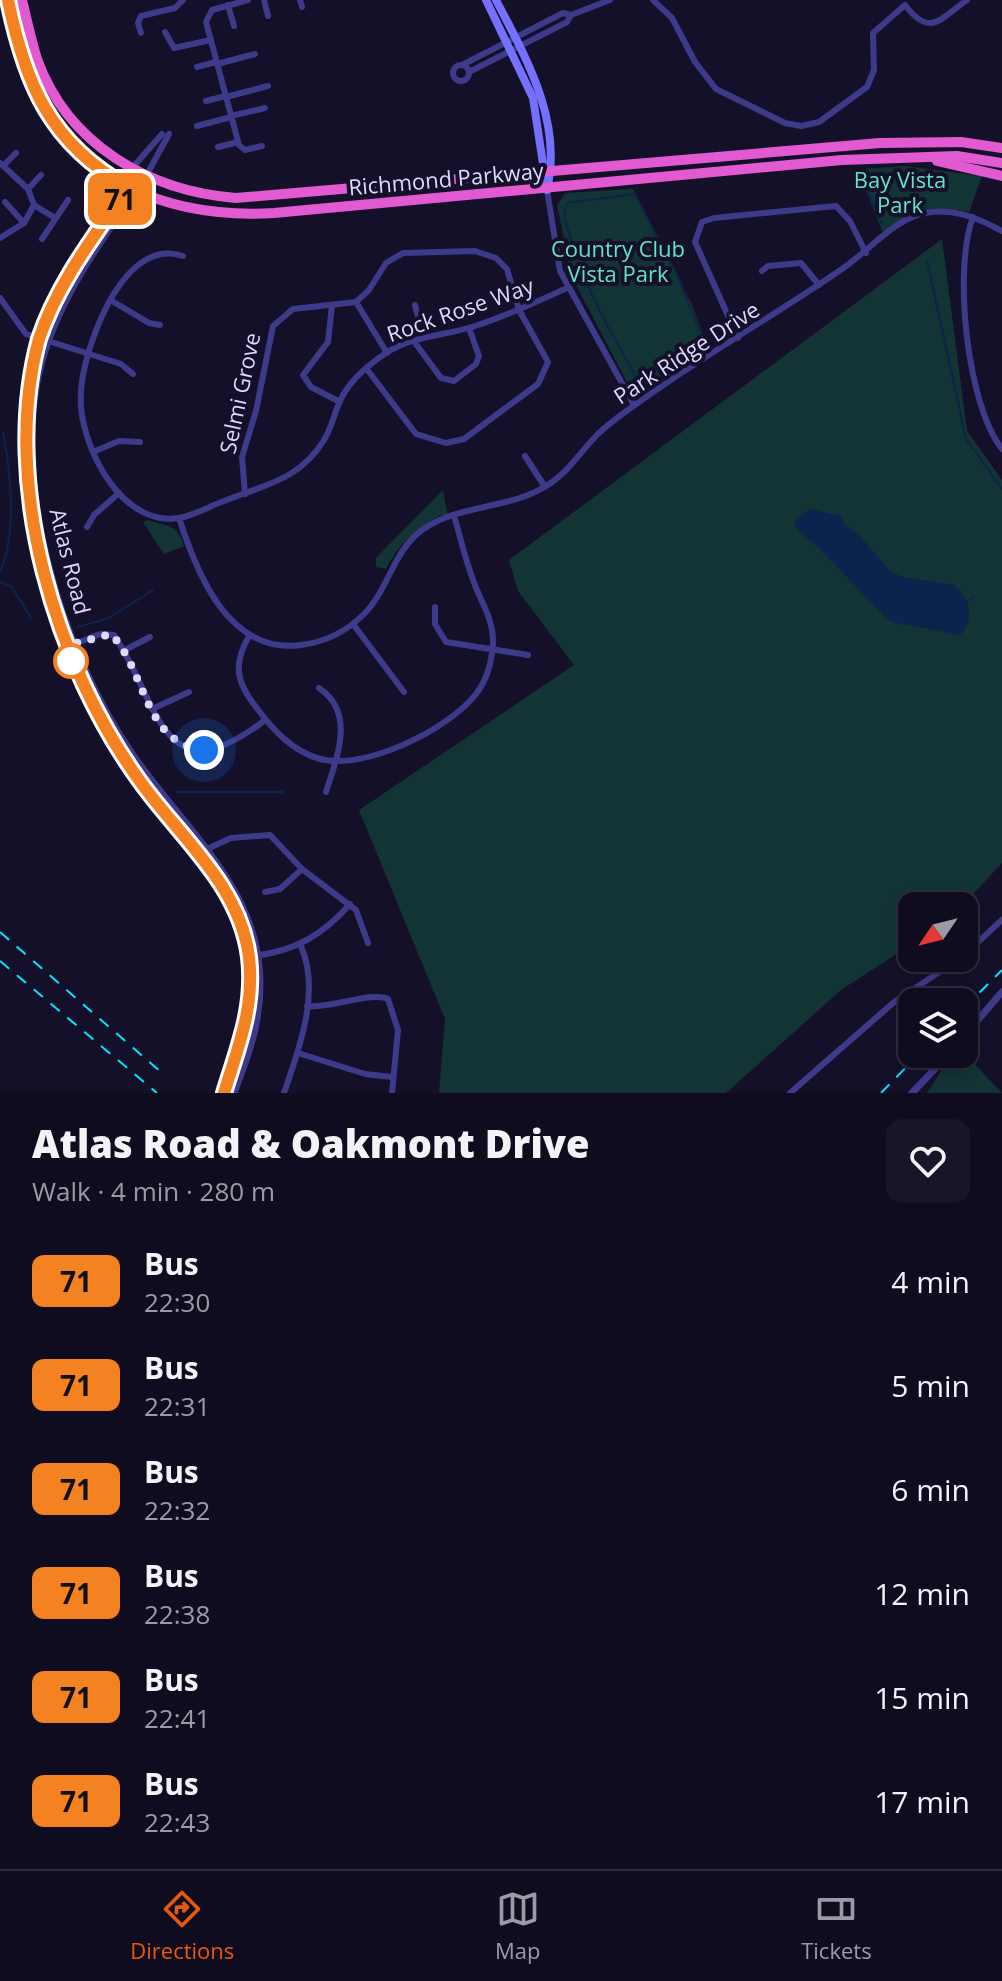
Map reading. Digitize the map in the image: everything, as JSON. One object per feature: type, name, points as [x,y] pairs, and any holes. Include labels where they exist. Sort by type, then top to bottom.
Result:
[{"type":"highway","name":"Richmond Parkway","points":[[8,0],[22,64],[40,103],[76,149],[131,189],[181,209],[233,215],[547,190],[842,160],[957,156],[1002,163]]},
{"type":"highway","name":"Richmond Parkway","points":[[22,0],[37,58],[53,93],[93,143],[127,168],[189,191],[236,198],[880,143],[961,142],[1002,148]]},
{"type":"highway","points":[[916,157],[1002,176]]},
{"type":"main road","points":[[486,0],[514,44]]},
{"type":"main road","points":[[496,0],[544,104],[547,190]]},
{"type":"street","points":[[141,33],[138,23],[141,16],[175,8],[183,0]]},
{"type":"street","points":[[209,0],[212,10]]},
{"type":"street","points":[[246,0],[212,10],[206,20],[238,144],[244,150],[262,146]]},
{"type":"street","points":[[264,0],[268,16]]},
{"type":"street","points":[[514,44],[454,69],[456,79],[465,80],[469,72],[514,44],[563,13],[571,15],[610,0]]},
{"type":"street","points":[[655,0],[672,18],[695,62],[716,89],[785,123],[801,126],[819,122],[867,87],[874,70],[873,33],[905,5],[916,20],[927,25],[935,24],[967,0]]},
{"type":"street","points":[[228,5],[234,26]]},
{"type":"street","points":[[165,32],[174,48],[211,40]]},
{"type":"street","points":[[197,67],[255,54]]},
{"type":"street","points":[[462,65],[469,72]]},
{"type":"street","points":[[206,101],[268,86]]},
{"type":"street","points":[[197,126],[265,108]]},
{"type":"street","name":"Atlas Road","points":[[142,174],[162,134],[164,140],[158,156]]},
{"type":"street","name":"Atlas Road","points":[[169,134],[158,156],[64,285],[39,338],[24,410],[25,483],[45,587],[65,646],[92,706],[123,759],[225,890],[238,917],[249,957],[247,1020],[224,1093]]},
{"type":"street","points":[[127,168],[141,162],[160,137]]},
{"type":"street","points":[[218,147],[238,144]]},
{"type":"street","points":[[16,153],[2,164],[28,189],[34,205],[55,218]]},
{"type":"street","points":[[28,189],[41,175]]},
{"type":"street","name":"Atlas Road","points":[[131,189],[76,282],[49,342],[35,401],[35,482],[55,588],[75,644],[101,701],[132,753],[207,849],[243,902],[259,955],[257,1022],[234,1093]]},
{"type":"street","points":[[547,190],[554,250],[567,288],[634,405]]},
{"type":"street","points":[[42,239],[68,200]]},
{"type":"street","points":[[5,202],[24,223]]},
{"type":"street","points":[[0,238],[24,223],[34,205]]},
{"type":"street","points":[[738,338],[695,242],[702,222],[714,218],[836,206],[850,221],[866,253]]},
{"type":"street","name":"Park Ridge Drive","points":[[249,636],[273,646],[289,647],[323,641],[353,624],[377,598],[408,542],[436,521],[517,501],[545,487],[574,462],[595,437],[634,405],[697,361],[819,285],[901,224],[922,214],[946,212],[973,217],[1002,231]]},
{"type":"street","points":[[973,217],[962,274],[977,402],[988,429],[1002,449]]},
{"type":"street","points":[[366,368],[416,434],[436,443],[464,439],[544,377],[548,362],[519,310],[507,269],[488,253],[475,251],[403,253],[386,263],[369,290],[356,302],[387,353]]},
{"type":"street","points":[[183,256],[166,252],[148,257],[126,278],[112,301],[88,353],[81,407],[85,432],[93,452],[119,493],[153,516],[179,518],[190,551],[211,592],[229,617],[249,636],[238,659],[238,677],[265,720],[296,748],[335,762],[383,755],[460,711],[481,686],[492,651],[490,621],[471,575],[454,516]]},
{"type":"street","points":[[762,271],[768,266],[801,263],[819,285]]},
{"type":"street","name":"Rock Rose Way","points":[[179,518],[280,483],[304,465],[325,439],[340,402],[366,368],[387,353],[413,340],[469,328],[519,310],[567,288]]},
{"type":"street","points":[[0,298],[26,334],[121,364],[133,374]]},
{"type":"street","points":[[112,301],[149,323],[160,325]]},
{"type":"street","name":"Selmi Grove","points":[[245,494],[242,457],[256,411],[273,326],[293,309],[356,302]]},
{"type":"street","points":[[332,305],[328,342],[303,375],[306,383],[340,402]]},
{"type":"street","points":[[415,305],[423,337]]},
{"type":"street","points":[[413,340],[441,378],[454,381],[476,364],[479,356],[469,328]]},
{"type":"street","points":[[93,452],[119,441],[140,442]]},
{"type":"street","points":[[525,456],[545,487]]},
{"type":"street","points":[[87,527],[94,515],[119,493]]},
{"type":"street","points":[[435,607],[435,624],[446,642],[528,655]]},
{"type":"street","points":[[353,624],[404,692]]},
{"type":"street","points":[[65,646],[108,633],[123,651],[162,728],[175,741],[204,750],[231,745],[265,720]]},
{"type":"street","points":[[123,651],[150,637]]},
{"type":"street","points":[[319,688],[336,703],[341,721],[335,762],[326,792]]},
{"type":"street","points":[[152,709],[189,692]]},
{"type":"street","points":[[207,849],[231,838],[270,835],[302,869],[350,904],[361,918],[368,943]]},
{"type":"street","points":[[265,892],[280,889],[302,869]]},
{"type":"street","points":[[249,957],[301,946],[328,927],[350,904]]},
{"type":"street","points":[[978,942],[1002,920]]},
{"type":"street","points":[[284,1093],[298,1053],[307,1006],[307,968],[301,946]]},
{"type":"street","points":[[790,1093],[893,1003],[939,972]]},
{"type":"street","points":[[978,1020],[1002,992]]},
{"type":"street","points":[[307,1006],[332,1007],[380,996],[387,998],[397,1025],[392,1093]]},
{"type":"street","points":[[298,1053],[365,1074],[392,1077]]},
{"type":"street","points":[[912,1093],[936,1068]]},
{"type":"green space","name":"Bay Vista Park","points":[[905,166],[982,176],[969,212],[934,210],[905,221],[884,235],[862,181],[864,169]]},
{"type":"green space","name":"Country Club Vista Park","points":[[633,189],[692,305],[708,348],[638,393],[631,390],[572,277],[557,205],[565,193]]},
{"type":"green space","points":[[942,239],[967,431],[1002,480],[1002,863],[975,892],[898,892],[898,953],[841,990],[726,1093],[439,1093],[445,1019],[359,810],[574,665],[518,591],[509,560]]},
{"type":"green space","points":[[443,490],[448,517],[441,515],[416,531],[402,544],[386,569],[376,567],[376,558]]},
{"type":"green space","points":[[148,520],[175,530],[184,546],[164,554],[143,522]]},
{"type":"green space","points":[[943,1068],[978,1068],[1002,1093],[927,1093]]},
{"type":"water","points":[[809,509],[841,516],[845,525],[859,535],[890,571],[902,577],[955,585],[969,610],[965,629],[960,635],[892,622],[885,617],[816,545],[799,532],[794,522]]},
{"type":"waterway","points":[[863,181],[882,224]]},
{"type":"waterway","points":[[636,194],[567,203],[565,219],[580,265],[604,320],[645,392]]},
{"type":"waterway","points":[[636,196],[672,266]]},
{"type":"waterway","points":[[927,260],[966,439],[1002,489]]},
{"type":"waterway","points":[[674,268],[707,348]]},
{"type":"waterway","points":[[0,572],[11,521],[3,432]]},
{"type":"waterway","points":[[0,582],[12,587],[31,618]]},
{"type":"waterway","points":[[78,627],[109,618],[153,590]]},
{"type":"waterway","points":[[965,602],[974,597]]},
{"type":"waterway","points":[[176,792],[283,792]]},
{"type":"railway","points":[[0,932],[162,1073]]},
{"type":"railway","points":[[0,961],[157,1093]]},
{"type":"railway","points":[[978,994],[1002,970]]},
{"type":"railway","points":[[881,1093],[905,1068]]},
{"type":"bus line","name":"71","points":[[8,0],[22,64],[40,103],[76,149],[97,168],[128,187],[64,285],[39,338],[27,381],[24,410],[25,483],[45,587],[65,646],[87,695],[123,759],[213,871],[244,934],[250,977],[247,1020],[224,1093]]},
{"type":"route","points":[[71,661],[65,646],[100,634],[114,635],[162,728],[184,746],[204,750]]}]
